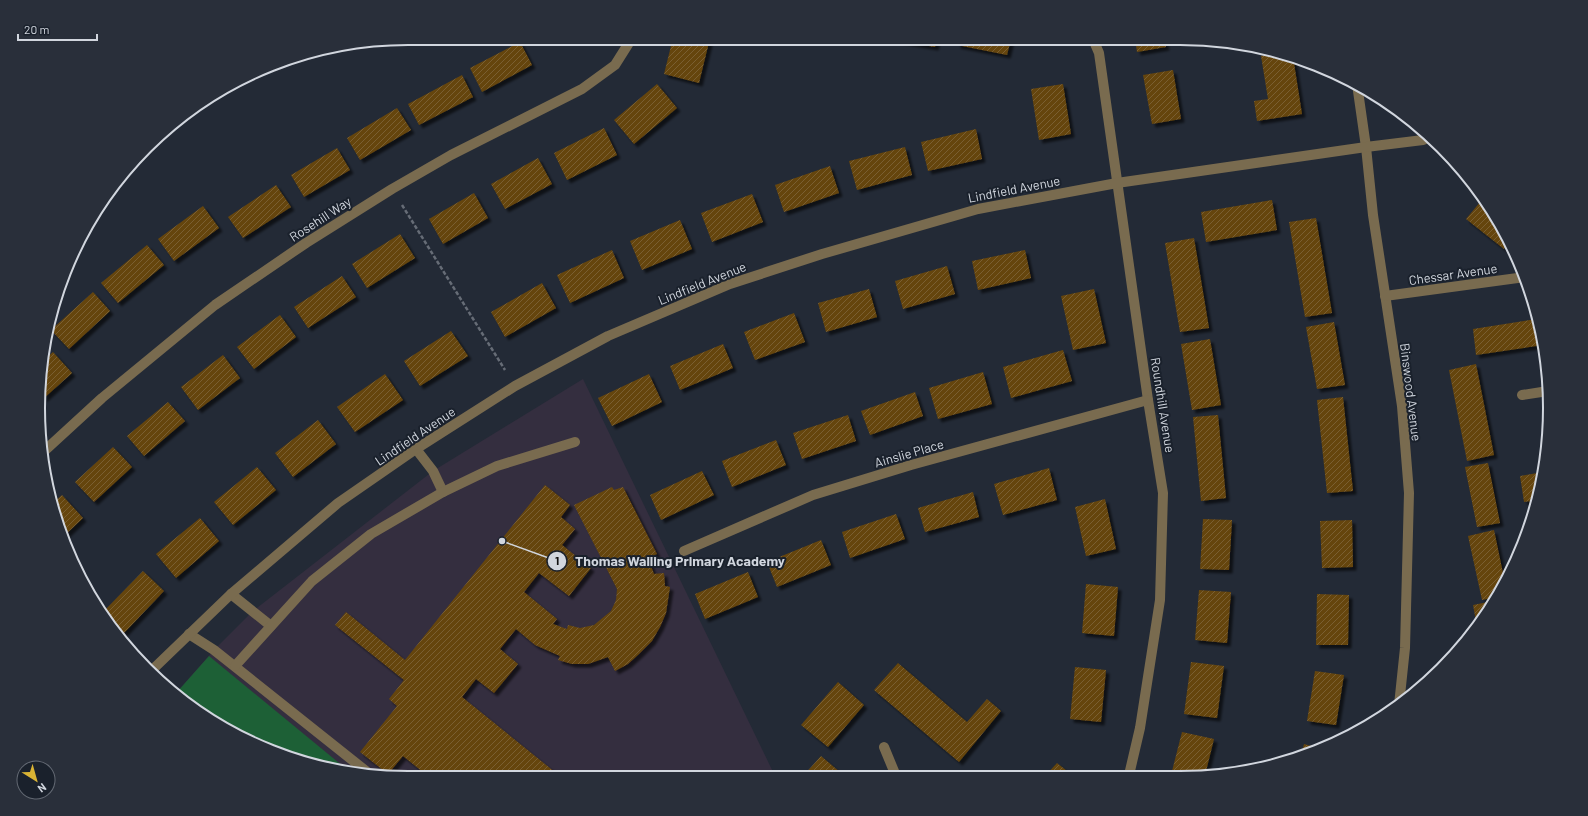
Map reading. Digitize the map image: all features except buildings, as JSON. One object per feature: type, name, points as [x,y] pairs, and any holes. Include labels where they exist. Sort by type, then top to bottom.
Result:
[{"type":"street","name":"Rosehill Way","points":[[47,448],[102,398],[215,305],[306,243],[392,189],[451,155],[582,89],[615,65],[628,45]]},
{"type":"street","name":"Roundhill Avenue","points":[[1096,45],[1099,53],[1148,400],[1163,493],[1160,600],[1140,728],[1130,771]]},
{"type":"street","name":"Binswood Avenue","points":[[1358,92],[1366,147],[1373,215],[1402,406],[1409,493],[1405,648],[1400,697]]},
{"type":"street","name":"Lindfield Avenue","points":[[154,668],[231,594],[338,503],[416,449],[515,386],[608,336],[744,280],[822,254],[978,208],[1117,183],[1424,139]]},
{"type":"street","name":"Chessar Avenue","points":[[1385,296],[1519,278]]},
{"type":"street","points":[[1522,395],[1542,392]]},
{"type":"street","name":"Ainslie Place","points":[[684,551],[813,496],[911,465],[1148,400]]},
{"type":"street","points":[[235,666],[312,581],[371,534],[443,492],[497,466],[575,442]]},
{"type":"street","points":[[416,449],[433,471],[443,492]]},
{"type":"street","points":[[231,594],[271,626]]},
{"type":"street","points":[[189,634],[235,666],[363,768]]},
{"type":"street","points":[[884,747],[894,771]]},
{"type":"path","points":[[392,189],[515,386]]},
{"type":"shaded area","points":[[583,379],[773,771],[408,771],[361,768],[314,759],[291,752],[247,734],[206,710],[179,690],[214,650],[253,611],[433,471]]},
{"type":"green space","points":[[209,656],[341,765],[291,752],[247,734],[206,710],[179,690]]},
{"type":"place","name":"Thomas Walling Primary Academy","points":[[502,541]]}]
